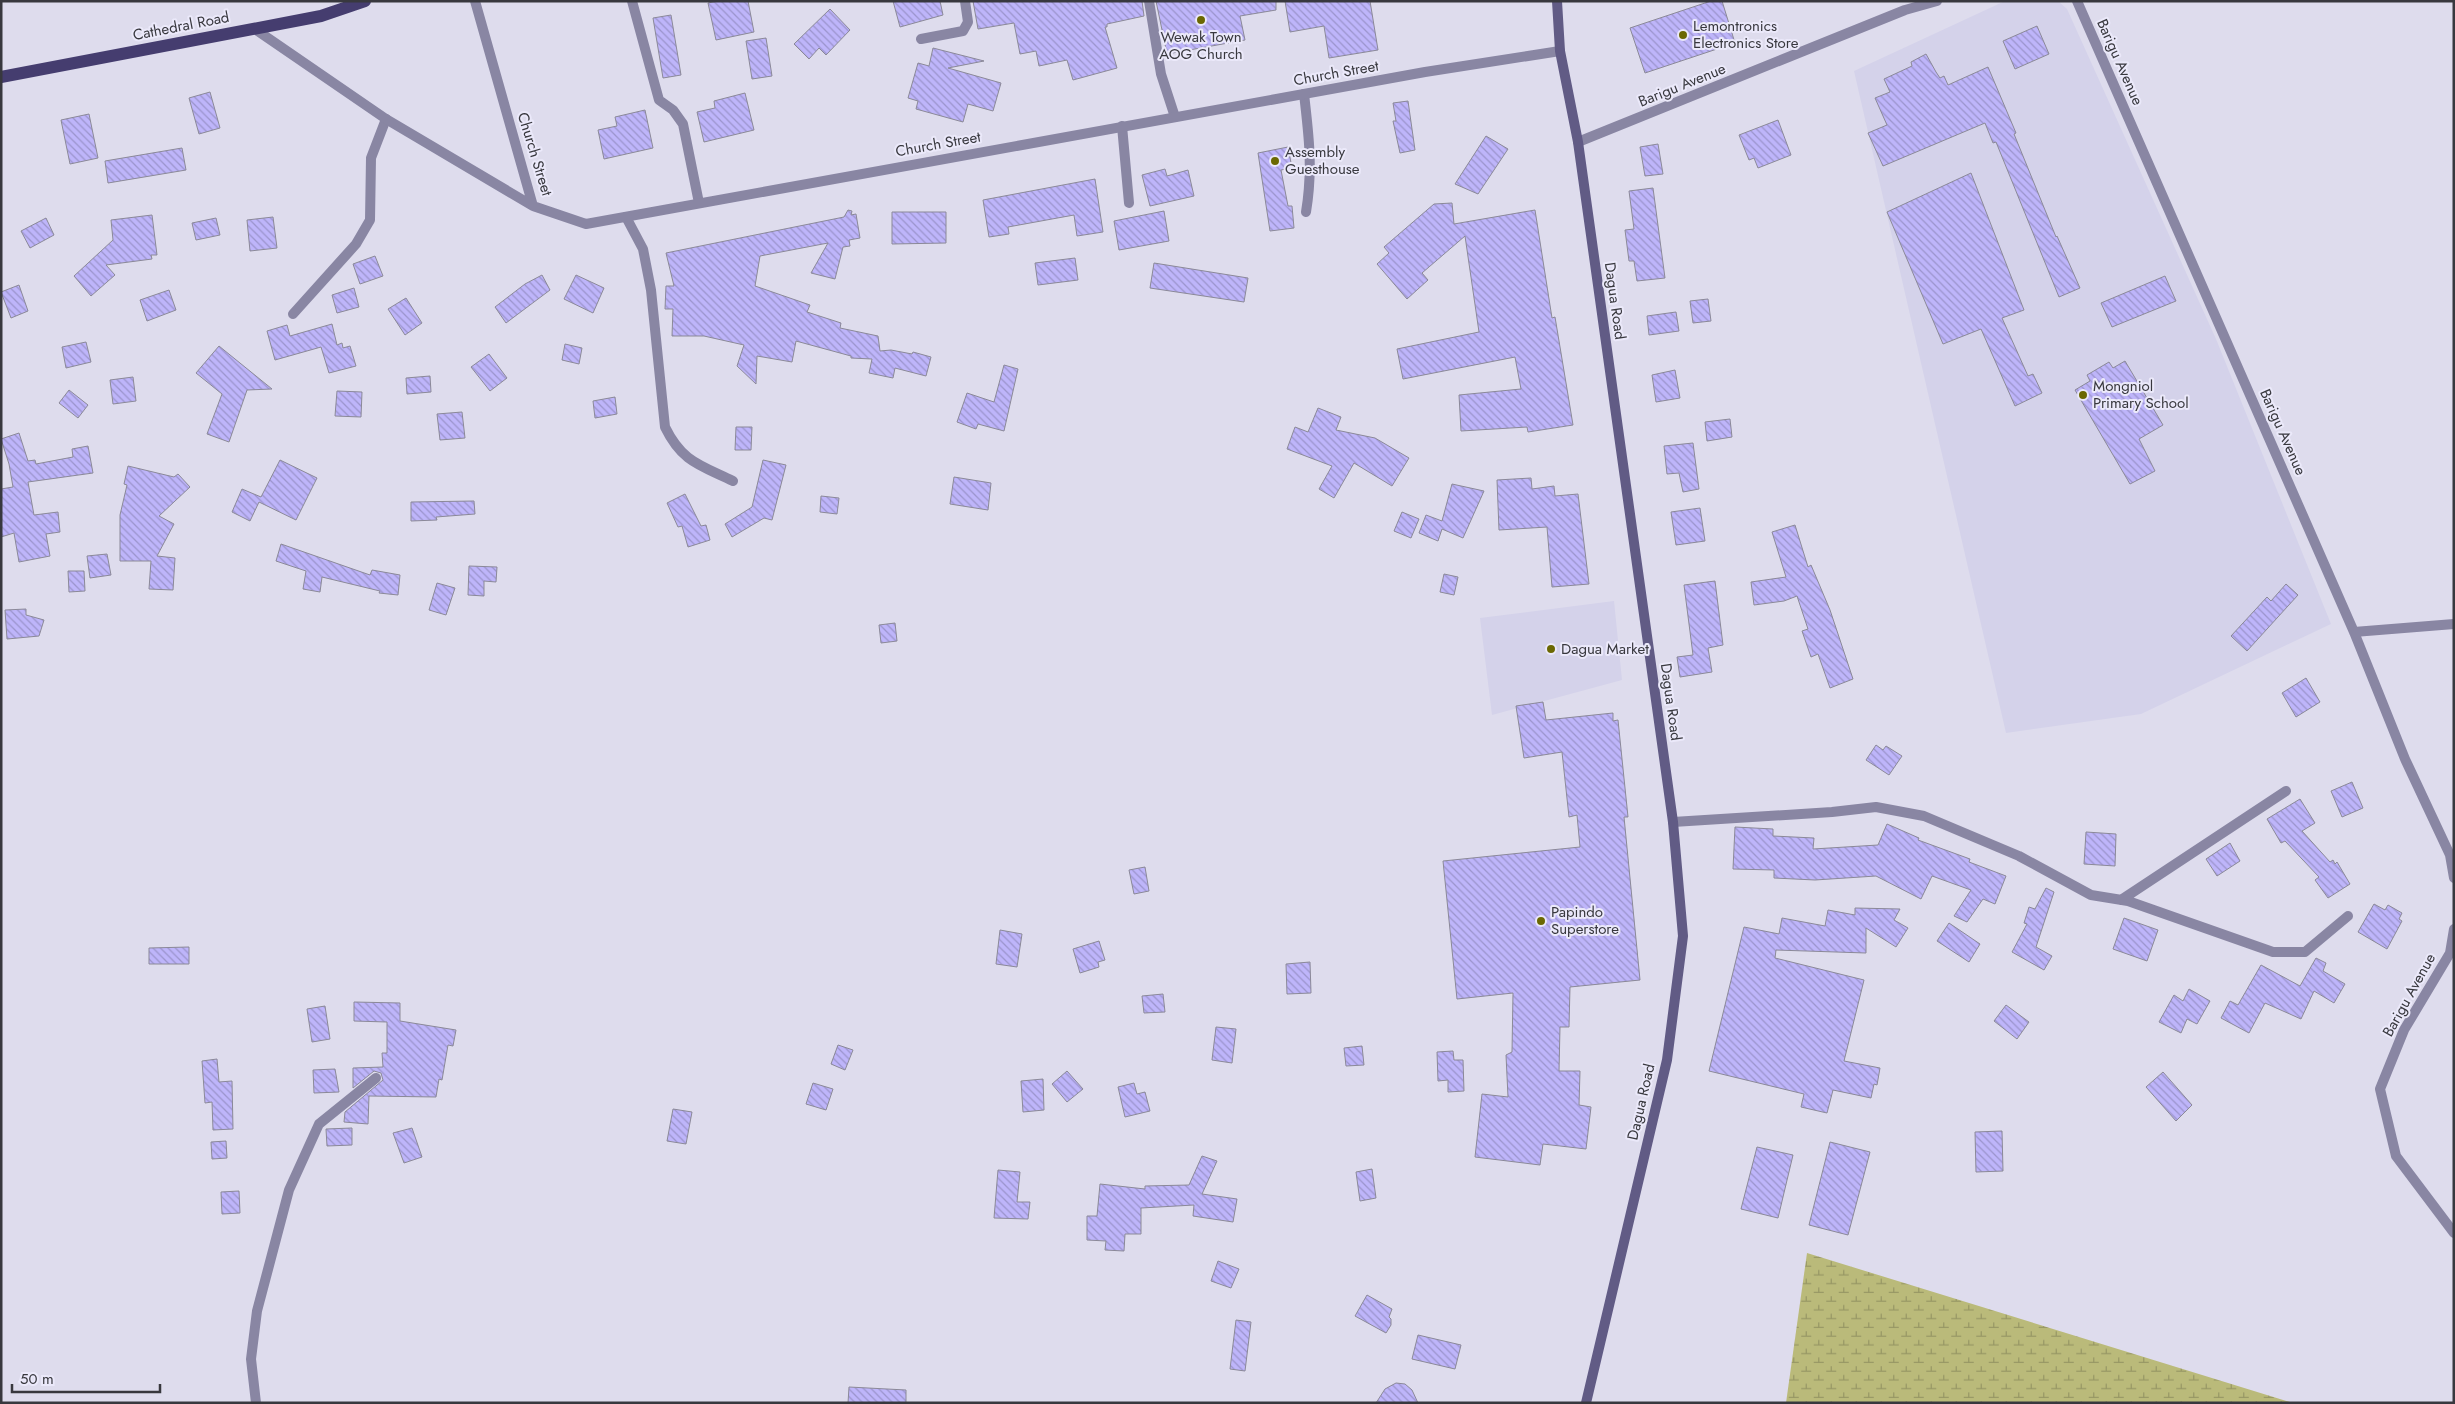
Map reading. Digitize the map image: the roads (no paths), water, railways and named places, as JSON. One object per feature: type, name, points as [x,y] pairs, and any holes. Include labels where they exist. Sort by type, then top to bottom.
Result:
[{"type":"main road","name":"Cathedral Road","points":[[1,77],[321,16],[365,1]]},
{"type":"street","name":"Church Street","points":[[475,1],[533,206],[586,224],[1122,126],[1560,51]]},
{"type":"street","points":[[632,1],[659,100],[673,110],[683,124],[699,203]]},
{"type":"street","points":[[921,39],[963,31],[968,22],[965,1]]},
{"type":"street","points":[[1149,1],[1161,74],[1175,117]]},
{"type":"street","name":"Dagua Road","points":[[1557,1],[1560,51],[1578,142],[1673,822],[1683,936],[1666,1060],[1586,1403]]},
{"type":"street","name":"Barigu Avenue","points":[[1578,142],[1903,6],[1937,1]]},
{"type":"street","name":"Barigu Avenue","points":[[2077,1],[2354,632],[2405,759],[2450,855],[2454,878]]},
{"type":"street","points":[[255,29],[386,119],[533,206]]},
{"type":"street","points":[[1304,94],[1312,156],[1306,212]]},
{"type":"street","points":[[293,314],[356,244],[370,220],[371,158],[386,119]]},
{"type":"street","points":[[1122,126],[1129,203]]},
{"type":"street","points":[[626,216],[643,249],[651,290],[665,427],[674,447],[693,462],[734,481]]},
{"type":"street","points":[[2354,632],[2454,624]]},
{"type":"street","points":[[2121,900],[2286,791]]},
{"type":"street","points":[[1673,822],[1832,812],[1876,807],[1924,816],[2019,856],[2091,894],[2121,900],[2273,952],[2304,952],[2348,916]]},
{"type":"street","name":"Barigu Avenue","points":[[2454,929],[2452,953],[2404,1030],[2380,1089],[2396,1156],[2454,1233]]},
{"type":"street","points":[[256,1403],[251,1359],[257,1311],[289,1190],[319,1124],[376,1078]]},
{"type":"place","name":"Wewak Town AOG Church","points":[[1201,20]]},
{"type":"place","name":"Lemontronics Electronics Store","points":[[1683,35]]},
{"type":"place","name":"Assembly Guesthouse","points":[[1275,161]]},
{"type":"place","name":"Mongniol Primary School","points":[[2083,395]]},
{"type":"place","name":"Dagua Market","points":[[1551,649]]},
{"type":"place","name":"Papindo Superstore","points":[[1541,921]]}]
